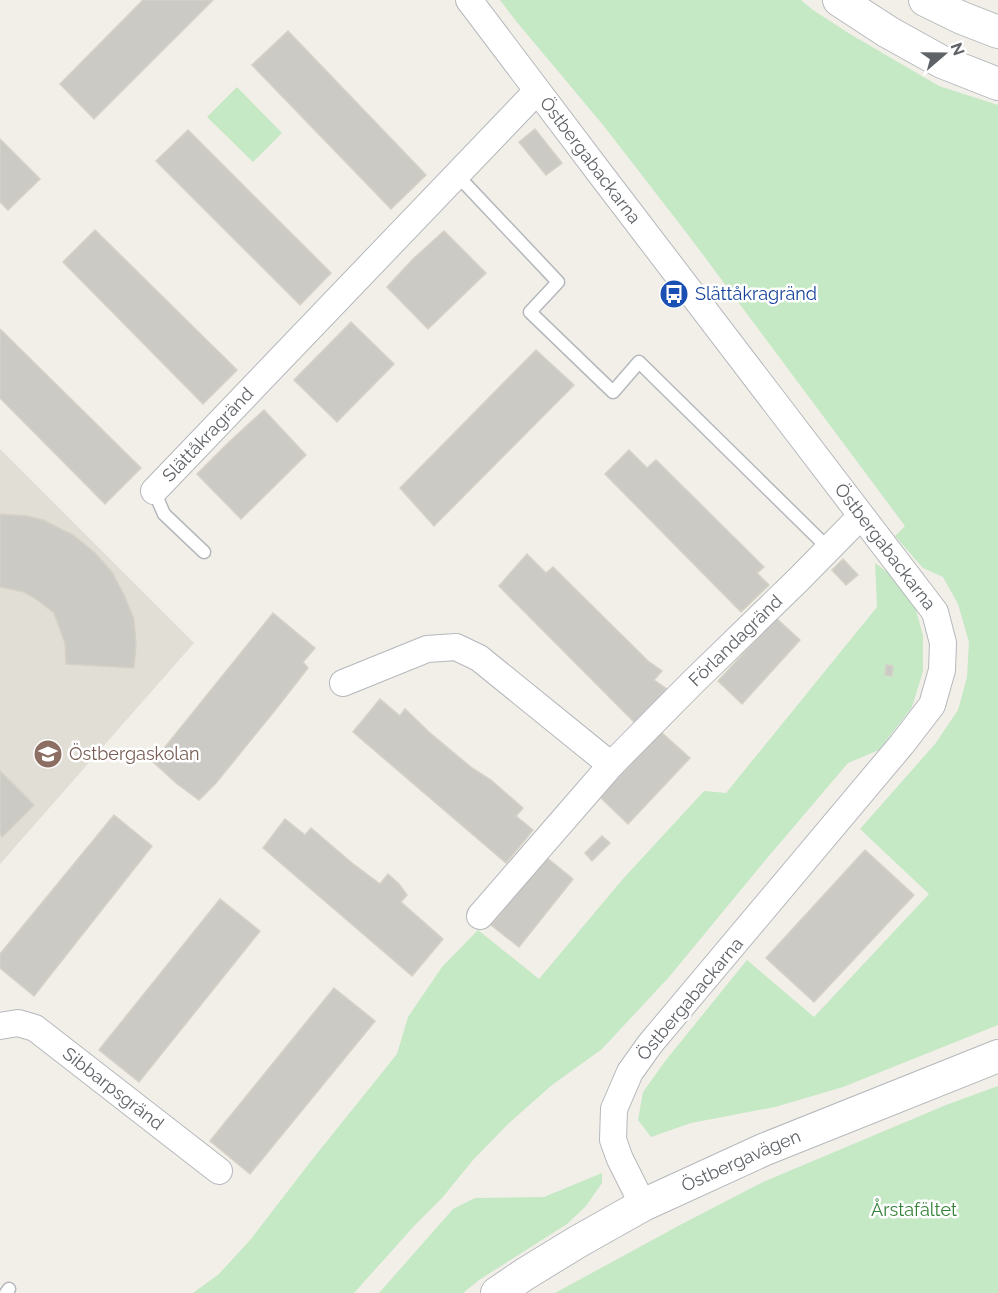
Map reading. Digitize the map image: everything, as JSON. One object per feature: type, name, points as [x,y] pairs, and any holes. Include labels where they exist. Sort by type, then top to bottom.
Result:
[{"type":"street","name":"Östbergabackarna","points":[[469,0],[935,612],[943,644],[942,670],[932,705],[902,744],[650,1044],[630,1072],[614,1109],[613,1140],[643,1205]]},
{"type":"street","points":[[839,0],[888,32],[942,62],[998,84]]},
{"type":"street","points":[[925,0],[998,32]]},
{"type":"street","name":"Slättåkragränd","points":[[154,491],[537,91]]},
{"type":"street","name":"Förlandagränd","points":[[480,916],[612,765],[861,516]]},
{"type":"street","points":[[343,683],[427,649],[456,647],[479,658],[612,765]]},
{"type":"street","name":"Sibbarpsgränd","points":[[0,1026],[18,1023],[35,1028],[219,1172]]},
{"type":"street","name":"Östbergavägen","points":[[497,1293],[561,1252],[643,1205],[763,1150],[998,1056]]},
{"type":"lane","points":[[457,175],[558,282],[530,312],[613,392],[639,362],[829,549]]},
{"type":"lane","points":[[154,491],[164,514],[204,552]]},
{"type":"shaded area","name":"Östbergaskolan","points":[[0,449],[194,643],[0,864]]},
{"type":"green space","points":[[500,0],[801,0],[850,34],[939,86],[998,105],[998,1025],[843,1087],[775,1107],[691,1123],[651,1137],[638,1120],[643,1092],[747,960],[814,1017],[929,894],[860,829],[935,744],[958,710],[967,677],[969,642],[958,604],[943,577],[923,568],[895,536],[905,526],[689,236],[603,125]]},
{"type":"green space","points":[[237,87],[282,133],[253,162],[207,117]]},
{"type":"green space","points":[[875,563],[902,583],[915,606],[923,636],[923,671],[912,707],[879,750],[848,763],[669,977],[602,1049],[552,1085],[509,1123],[354,1293],[193,1293],[219,1274],[251,1239],[397,1054],[408,1017],[442,967],[478,930],[539,979],[622,880],[704,791],[726,793],[877,607]]},
{"type":"green space","name":"Årstafältet","points":[[998,1086],[998,1293],[555,1293],[763,1182],[946,1105]]},
{"type":"green space","points":[[602,1173],[602,1183],[586,1206],[567,1224],[479,1280],[463,1293],[379,1293],[453,1209],[475,1198],[544,1197]]},
{"type":"building","points":[[143,0],[213,0],[94,119],[60,84]]},
{"type":"building","points":[[288,31],[426,175],[391,209],[252,65]]},
{"type":"building","points":[[535,129],[562,163],[546,175],[519,142]]},
{"type":"building","points":[[188,130],[331,273],[300,305],[156,161]]},
{"type":"building","points":[[0,139],[40,179],[8,210],[0,202]]},
{"type":"building","points":[[95,230],[237,370],[203,404],[63,262]]},
{"type":"building","points":[[444,231],[486,273],[428,329],[387,287]]},
{"type":"building","points":[[351,322],[394,364],[337,422],[294,380]]},
{"type":"building","points":[[0,329],[141,468],[105,504],[0,398]]},
{"type":"building","points":[[536,350],[574,385],[434,526],[400,488]]},
{"type":"building","points":[[264,410],[306,455],[241,519],[197,474]]},
{"type":"building","points":[[629,450],[647,468],[656,460],[764,567],[757,573],[769,585],[741,612],[605,474]]},
{"type":"building","points":[[0,514],[43,520],[73,535],[95,553],[112,572],[134,619],[136,645],[134,668],[66,664],[65,643],[54,613],[24,592],[0,587]]},
{"type":"building","points":[[527,554],[546,573],[553,567],[648,661],[662,671],[654,680],[667,689],[635,723],[499,586]]},
{"type":"building","points":[[843,559],[858,575],[846,585],[832,570]]},
{"type":"building","points":[[273,613],[315,648],[303,662],[308,668],[216,783],[199,800],[153,762]]},
{"type":"building","points":[[776,618],[800,640],[742,704],[718,681]]},
{"type":"building","points":[[886,665],[893,666],[892,676],[885,675]]},
{"type":"building","points":[[380,699],[400,716],[405,709],[430,733],[523,808],[516,816],[533,830],[506,863],[353,732]]},
{"type":"building","points":[[661,732],[690,758],[628,824],[600,797]]},
{"type":"building","points":[[0,771],[34,805],[2,837],[0,834]]},
{"type":"building","points":[[114,815],[152,846],[34,996],[0,968],[0,954]]},
{"type":"building","points":[[285,819],[305,835],[311,828],[380,884],[388,874],[399,884],[407,895],[401,902],[443,939],[412,976],[263,848]]},
{"type":"building","points":[[602,836],[610,843],[592,861],[585,853]]},
{"type":"building","points":[[865,850],[914,895],[814,1002],[766,958]]},
{"type":"building","points":[[546,857],[573,879],[519,947],[491,925]]},
{"type":"building","points":[[220,899],[260,931],[139,1082],[99,1050]]},
{"type":"building","points":[[334,988],[375,1021],[250,1174],[210,1141]]},
{"type":"place","name":"Slättåkragränd","points":[[674,294]]},
{"type":"place","name":"Östbergaskolan","points":[[48,754]]}]
